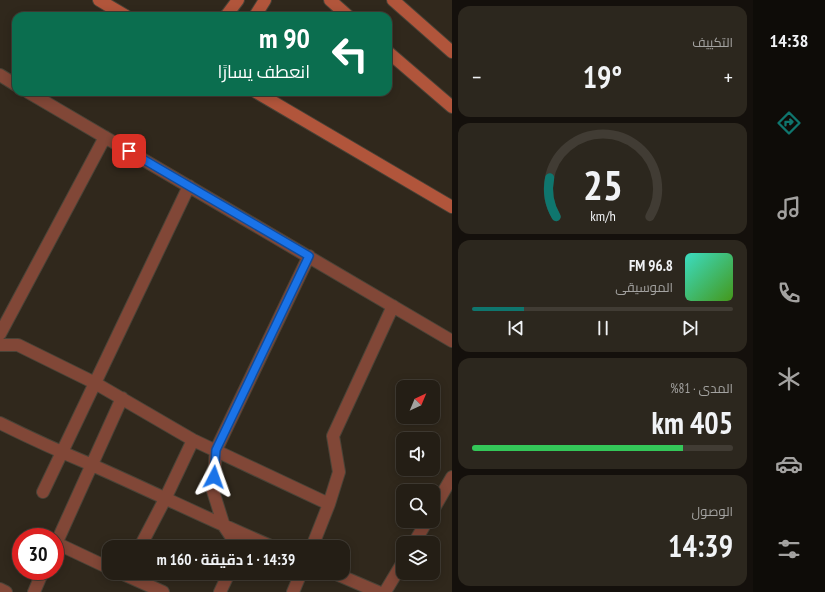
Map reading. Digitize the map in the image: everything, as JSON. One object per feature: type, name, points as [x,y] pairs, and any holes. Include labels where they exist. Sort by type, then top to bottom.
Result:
[{"type":"main road","points":[[98,0],[119,12]]},
{"type":"main road","points":[[229,12],[238,0]]},
{"type":"main road","points":[[258,12],[265,0]]},
{"type":"main road","points":[[393,0],[452,52]]},
{"type":"main road","points":[[330,2],[343,12]]},
{"type":"main road","points":[[392,55],[452,107]]},
{"type":"main road","points":[[262,96],[452,207]]},
{"type":"main road","points":[[267,96],[272,102]]},
{"type":"street","points":[[0,75],[12,82]]},
{"type":"street","points":[[35,96],[452,341]]},
{"type":"street","points":[[0,334],[106,137]]},
{"type":"street","points":[[43,492],[189,186]]},
{"type":"street","points":[[233,540],[224,526],[213,491],[216,450],[309,256]]},
{"type":"street","points":[[315,540],[329,504],[339,472],[334,436],[393,306]]},
{"type":"street","points":[[0,346],[18,344],[95,383],[193,440],[329,504]]},
{"type":"street","points":[[64,528],[122,398]]},
{"type":"street","points":[[0,423],[62,453],[92,465],[257,540]]},
{"type":"street","points":[[144,540],[193,440]]},
{"type":"street","points":[[440,498],[452,477]]},
{"type":"street","points":[[64,548],[102,565]]},
{"type":"street","points":[[385,592],[396,574]]},
{"type":"street","points":[[34,592],[39,580]]},
{"type":"street","points":[[137,580],[163,592]]},
{"type":"street","points":[[220,592],[226,580]]},
{"type":"street","points":[[293,592],[298,580]]},
{"type":"street","points":[[350,580],[378,592]]},
{"type":"street","points":[[0,590],[6,592]]},
{"type":"route","points":[[129,151],[309,256],[216,450],[214,477]]}]
